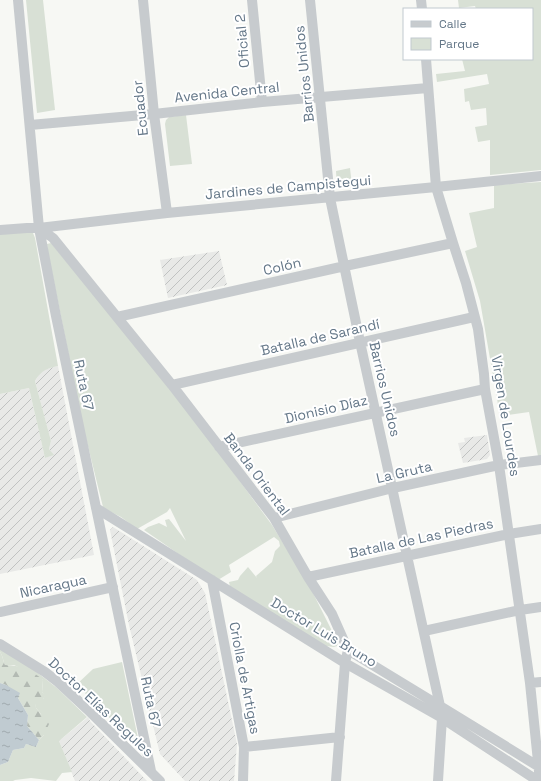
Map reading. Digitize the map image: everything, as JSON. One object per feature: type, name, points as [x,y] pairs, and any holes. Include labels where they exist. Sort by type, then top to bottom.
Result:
[{"type":"street","name":"Ruta 67","points":[[18,0],[39,228],[151,771]]},
{"type":"street","name":"Ecuador","points":[[143,0],[154,114],[167,213]]},
{"type":"street","name":"Oficial 2","points":[[252,0],[262,102]]},
{"type":"street","name":"Barrios Unidos","points":[[310,0],[330,198],[442,718],[438,781]]},
{"type":"street","name":"Virgen de Lourdes","points":[[426,60],[436,187],[466,283],[478,329],[485,388],[499,465],[530,683],[540,768],[539,781]]},
{"type":"street","name":"Avenida Central","points":[[30,125],[154,114],[262,102],[428,88]]},
{"type":"street","name":"Jardines de Campistegui","points":[[0,230],[39,228],[167,213],[541,176]]},
{"type":"street","name":"Banda Oriental","points":[[39,228],[53,238],[172,386],[274,518],[308,577],[332,614],[348,650]]},
{"type":"street","name":"Colón","points":[[117,317],[453,243]]},
{"type":"street","name":"Batalla de Sarandí","points":[[172,386],[474,317]]},
{"type":"street","name":"Dionisio Díaz","points":[[219,447],[485,388]]},
{"type":"street","name":"La Gruta","points":[[274,518],[393,488],[499,465],[541,460]]},
{"type":"street","name":"Doctor Luis Bruno","points":[[96,508],[345,663],[442,718],[539,781]]},
{"type":"street","name":"Batalla de Las Piedras","points":[[308,577],[509,534],[541,529]]},
{"type":"street","name":"Criolla de Artigas","points":[[212,580],[244,747],[243,781]]},
{"type":"street","name":"Nicaragua","points":[[0,612],[113,587]]},
{"type":"street","points":[[424,631],[520,610],[541,607]]},
{"type":"street","name":"Doctor Elías Regules","points":[[0,644],[39,668],[58,682],[160,781]]},
{"type":"street","name":"Doctor Luis Bruno","points":[[348,650],[540,768]]},
{"type":"street","points":[[336,781],[345,663],[348,650]]},
{"type":"street","points":[[530,683],[541,682]]},
{"type":"street","points":[[244,747],[340,738]]},
{"type":"shaded area","points":[[219,251],[227,285],[168,298],[160,260]]},
{"type":"shaded area","points":[[58,366],[94,555],[0,574],[0,394],[29,388],[45,458],[53,455],[49,449],[51,441],[35,381],[40,373],[46,369]]},
{"type":"shaded area","points":[[487,435],[490,455],[487,459],[463,463],[458,443],[465,442],[464,438]]},
{"type":"shaded area","points":[[113,527],[197,580],[205,593],[237,744],[234,781],[185,781],[160,754],[129,625],[110,530]]},
{"type":"shaded area","points":[[88,717],[90,721],[147,781],[75,781],[59,741]]},
{"type":"green space","points":[[26,0],[43,0],[55,110],[37,113]]},
{"type":"green space","points":[[458,0],[541,0],[541,170],[490,175],[490,140],[478,142],[475,127],[487,125],[486,108],[471,110],[469,101],[465,102],[464,89],[489,84],[487,74],[437,82],[436,74],[465,71],[462,60],[533,60],[533,8],[476,8],[475,6],[459,8]]},
{"type":"green space","points":[[186,115],[192,164],[170,166],[165,124],[166,120],[169,117]]},
{"type":"green space","points":[[350,168],[352,186],[337,188],[336,171]]},
{"type":"green space","points":[[541,182],[541,456],[538,456],[529,412],[500,416],[480,301],[465,251],[477,247],[469,213],[494,208],[494,185]]},
{"type":"green space","points":[[30,231],[33,233],[35,238],[58,366],[45,370],[35,381],[51,441],[49,449],[54,455],[45,458],[29,388],[0,394],[0,234]]},
{"type":"green space","points":[[51,243],[173,390],[272,525],[310,587],[338,643],[337,646],[326,646],[230,587],[229,582],[238,580],[248,567],[257,578],[256,576],[272,562],[275,551],[280,546],[279,541],[274,537],[229,565],[231,572],[218,580],[144,530],[159,523],[167,527],[165,520],[169,519],[186,541],[170,508],[167,512],[137,529],[121,517],[103,507],[83,426],[48,252],[47,244]]},
{"type":"green space","points":[[0,648],[34,670],[57,688],[87,717],[59,741],[72,772],[62,773],[56,781],[31,778],[13,781],[0,781],[0,765],[8,762],[13,750],[24,748],[26,744],[36,747],[39,740],[44,735],[41,714],[36,708],[34,699],[43,699],[45,695],[42,692],[43,680],[14,665],[5,665]]},
{"type":"green space","points":[[0,652],[5,665],[26,669],[35,673],[43,680],[42,692],[46,695],[43,699],[35,699],[36,708],[49,724],[44,735],[39,740],[27,726],[28,715],[18,698],[6,685],[0,683]]},
{"type":"green space","points":[[122,662],[139,743],[137,745],[76,685],[93,669]]},
{"type":"water","points":[[0,683],[20,693],[18,698],[28,715],[27,726],[39,740],[36,747],[26,744],[24,748],[13,750],[8,762],[0,765]]}]
